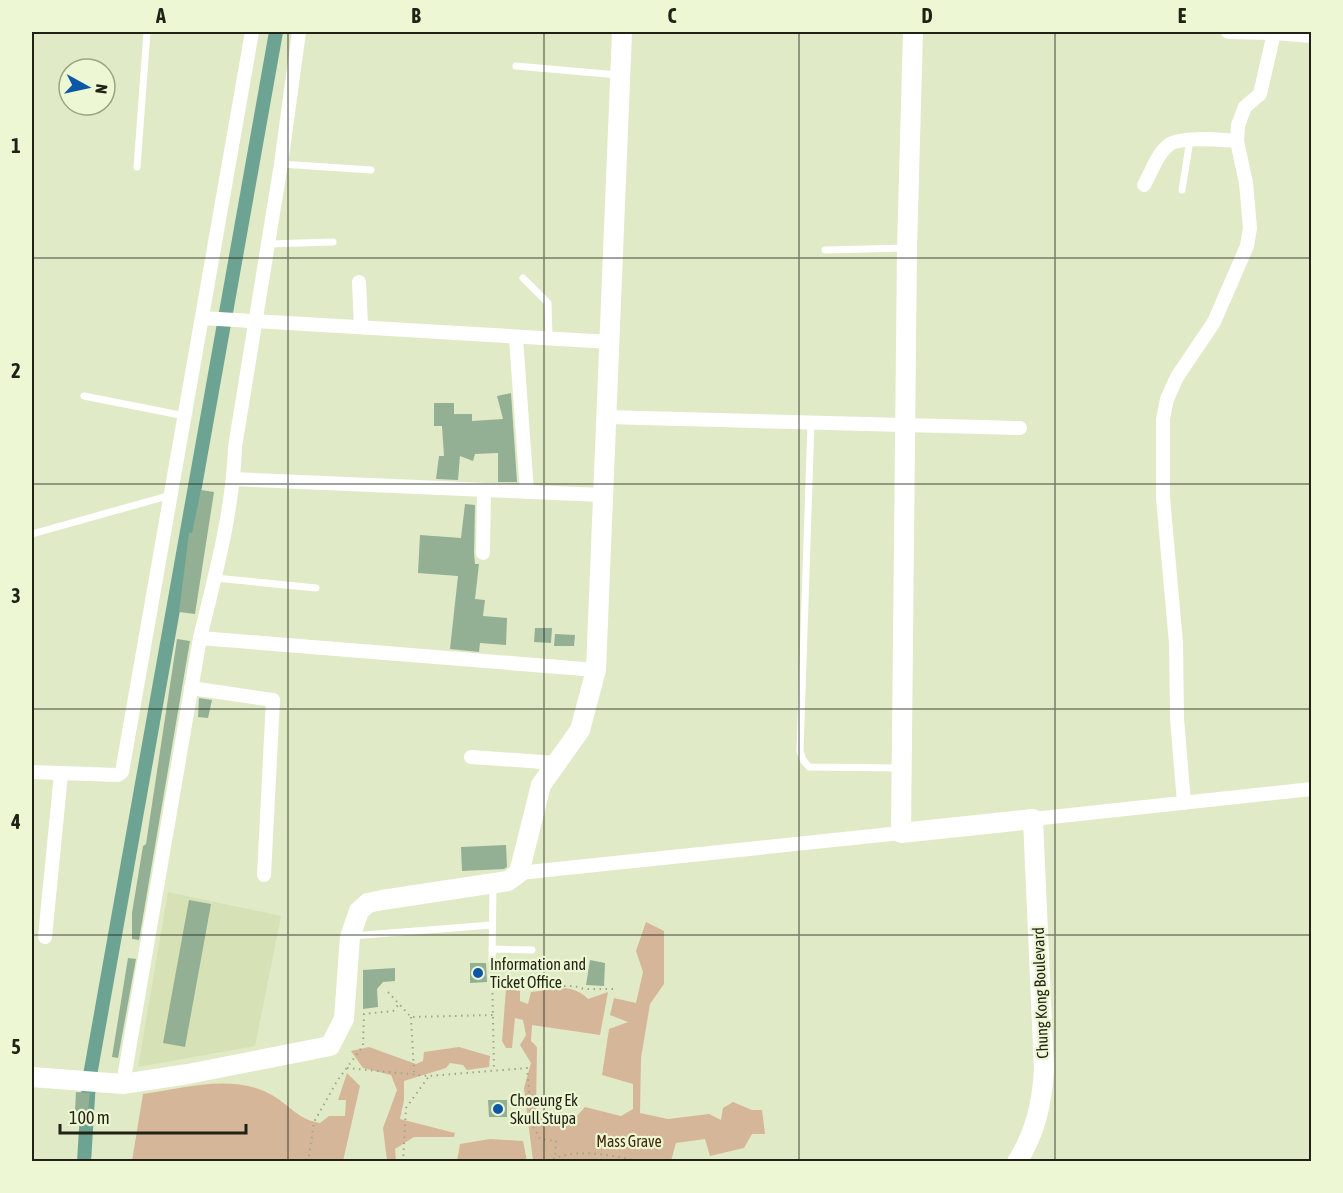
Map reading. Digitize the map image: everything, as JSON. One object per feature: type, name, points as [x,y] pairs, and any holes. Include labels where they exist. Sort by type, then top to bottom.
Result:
[{"type":"street","points":[[32,772],[118,776],[122,772],[185,416],[208,318],[252,32]]},
{"type":"street","points":[[113,1083],[233,479],[235,447],[281,164],[299,32]]},
{"type":"street","points":[[519,873],[541,785],[580,730],[596,670],[622,32]]},
{"type":"street","points":[[901,832],[907,248],[913,32]]},
{"type":"street","points":[[1228,32],[1311,36]]},
{"type":"street","points":[[1184,803],[1177,718],[1176,643],[1164,526],[1162,439],[1167,399],[1194,349],[1214,322],[1247,246],[1250,228],[1246,183],[1237,141],[1241,114],[1260,94],[1274,33]]},
{"type":"street","points":[[1144,185],[1160,156],[1171,143],[1190,140],[1237,141]]},
{"type":"street","points":[[359,282],[362,326]]},
{"type":"street","points":[[208,318],[609,342]]},
{"type":"street","points":[[516,338],[526,492]]},
{"type":"street","points":[[606,417],[811,423],[905,423],[1020,428]]},
{"type":"street","points":[[233,479],[602,495]]},
{"type":"street","points":[[483,553],[484,490]]},
{"type":"street","points":[[200,638],[596,670]]},
{"type":"street","points":[[191,688],[273,700],[264,875]]},
{"type":"street","points":[[471,757],[556,763]]},
{"type":"street","points":[[45,937],[61,774]]},
{"type":"street","points":[[32,1077],[113,1083],[218,1069],[330,1046],[344,1019],[350,936],[359,910],[368,903],[493,884],[508,881],[519,873],[1311,789]]},
{"type":"street","name":"Chung Kong Boulevard","points":[[1017,1161],[1036,1125],[1042,1099],[1044,1069],[1033,819]]},
{"type":"lane","points":[[137,167],[147,32]]},
{"type":"lane","points":[[516,66],[621,76]]},
{"type":"lane","points":[[1182,190],[1190,140]]},
{"type":"lane","points":[[281,164],[371,170]]},
{"type":"lane","points":[[268,244],[333,242]]},
{"type":"lane","points":[[825,250],[907,248]]},
{"type":"lane","points":[[523,278],[548,303],[549,337]]},
{"type":"lane","points":[[84,396],[185,416]]},
{"type":"lane","points":[[811,423],[800,751],[808,767],[902,767]]},
{"type":"lane","points":[[32,534],[171,495]]},
{"type":"lane","points":[[215,578],[316,588]]},
{"type":"lane","points":[[492,960],[493,884]]},
{"type":"lane","points":[[350,936],[492,925]]},
{"type":"lane","points":[[492,949],[532,950]]},
{"type":"path","points":[[492,960],[494,1071]]},
{"type":"path","points":[[492,987],[574,986],[584,989],[616,989]]},
{"type":"path","points":[[388,992],[411,1017],[414,1072]]},
{"type":"path","points":[[308,1161],[314,1122],[363,1046],[364,1014],[393,1011],[399,1004]]},
{"type":"path","points":[[411,1017],[493,1015]]},
{"type":"path","points":[[347,1068],[414,1072],[429,1076],[527,1068],[532,1124],[540,1139],[556,1141],[555,1157]]},
{"type":"path","points":[[403,1161],[406,1108],[429,1076]]},
{"type":"path","points":[[548,1161],[555,1157],[591,1153],[645,1161]]},
{"type":"shaded area","points":[[168,892],[281,916],[255,1046],[138,1067]]},
{"type":"green space","name":"Mass Grave","points":[[646,922],[664,931],[664,984],[650,1004],[641,1058],[640,1113],[668,1119],[709,1114],[721,1120],[723,1108],[733,1102],[752,1110],[762,1110],[765,1134],[752,1134],[744,1148],[710,1156],[705,1139],[676,1143],[671,1161],[533,1161],[524,1088],[531,1063],[520,1045],[526,1035],[523,1020],[515,1018],[512,1048],[506,1048],[502,1041],[506,989],[520,991],[520,1001],[528,1004],[531,992],[569,989],[575,990],[588,999],[608,992],[600,1035],[532,1025],[531,1041],[537,1047],[536,1108],[547,1118],[576,1117],[585,1107],[621,1116],[633,1109],[633,1084],[602,1075],[609,1029],[628,1022],[610,1015],[614,998],[636,1003],[643,972],[636,951]]},
{"type":"green space","points":[[369,1047],[416,1064],[423,1061],[424,1052],[459,1047],[490,1056],[489,1067],[467,1070],[463,1065],[450,1063],[446,1068],[404,1081],[404,1100],[400,1119],[455,1133],[454,1137],[414,1137],[395,1149],[396,1161],[387,1161],[383,1128],[397,1090],[391,1075],[363,1068],[351,1051]]},
{"type":"green space","points":[[347,1073],[360,1086],[343,1161],[132,1161],[143,1094],[208,1084],[241,1085],[257,1088],[272,1095],[306,1119],[320,1123],[329,1116],[345,1116],[346,1100],[338,1100]]},
{"type":"green space","points":[[490,1139],[523,1141],[527,1161],[457,1161],[460,1144]]},
{"type":"building","points":[[511,393],[517,482],[498,482],[498,453],[475,454],[473,461],[460,456],[458,480],[436,479],[439,456],[444,456],[442,426],[434,426],[434,403],[454,403],[454,414],[472,414],[472,421],[503,419],[497,396]]},
{"type":"building","points":[[201,490],[214,492],[195,614],[179,612],[189,533],[192,533]]},
{"type":"building","points":[[465,504],[475,505],[474,553],[475,564],[479,564],[475,599],[485,600],[483,616],[507,618],[506,645],[480,643],[479,652],[450,649],[458,576],[418,573],[420,535],[461,538]]},
{"type":"building","points":[[535,628],[552,628],[551,643],[534,642]]},
{"type":"building","points":[[555,634],[575,635],[574,646],[554,646]]},
{"type":"building","points":[[177,639],[190,641],[139,940],[132,939],[132,913],[143,846],[146,844]]},
{"type":"building","points":[[199,698],[212,700],[208,718],[198,717]]},
{"type":"building","points":[[506,845],[507,867],[504,869],[462,871],[461,847]]},
{"type":"building","points":[[189,900],[211,904],[185,1047],[163,1043]]},
{"type":"building","points":[[128,958],[136,959],[118,1058],[112,1057]]},
{"type":"building","points":[[590,960],[605,963],[604,986],[586,985]]},
{"type":"building","name":"Information and Ticket Office","points":[[470,963],[486,963],[487,982],[470,983]]},
{"type":"building","points":[[395,968],[395,981],[383,982],[377,989],[378,1007],[363,1009],[363,970]]},
{"type":"building","points":[[76,1092],[90,1093],[88,1112],[75,1111]]},
{"type":"building","name":"Choeung Ek Skull Stupa","points":[[488,1100],[507,1100],[507,1117],[489,1117]]},
{"type":"waterway","points":[[84,1162],[89,1081],[276,32]]},
{"type":"place","name":"Information and Ticket Office","points":[[478,973]]},
{"type":"place","name":"Choeung Ek Skull Stupa","points":[[498,1109]]}]
